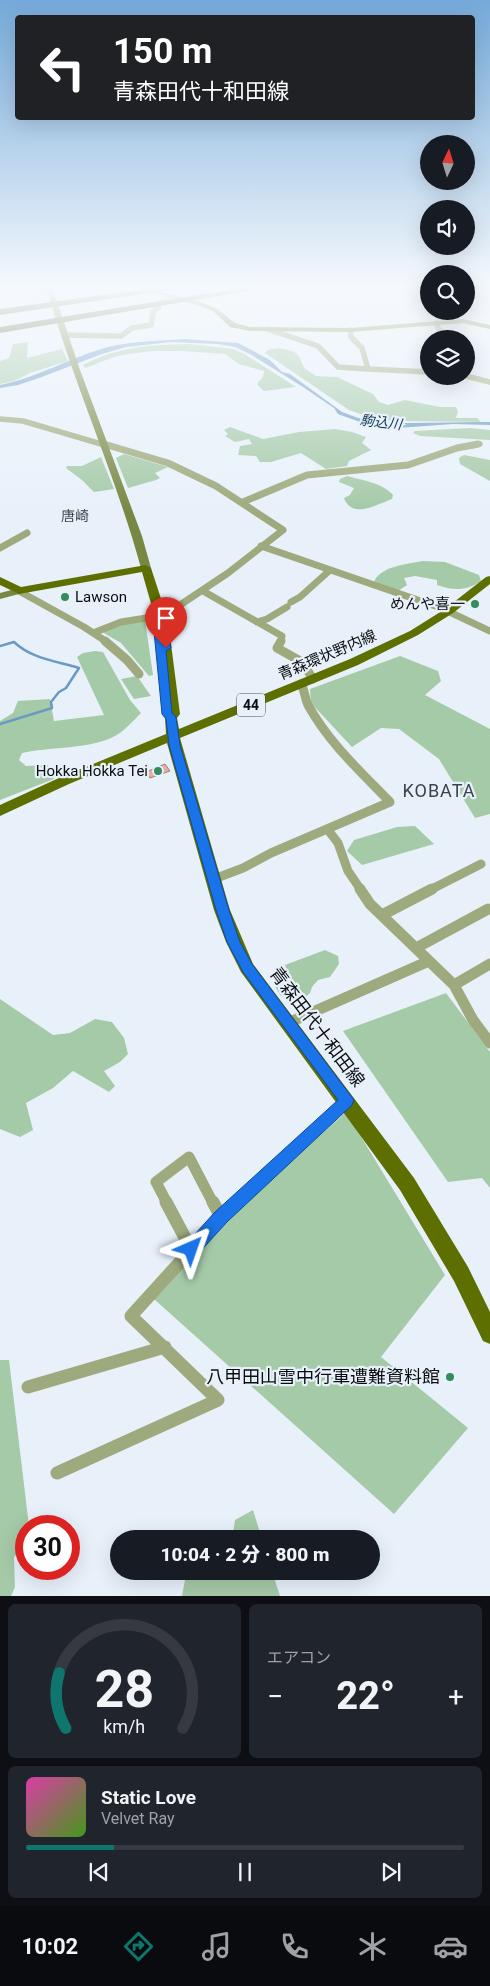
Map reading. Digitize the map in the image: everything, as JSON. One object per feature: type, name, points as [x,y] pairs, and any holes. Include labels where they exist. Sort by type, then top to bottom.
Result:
[{"type":"main road","points":[[0,580],[19,591],[146,568]]},
{"type":"main road","name":"青森田代十和田線","points":[[146,568],[160,617],[158,621],[167,714],[171,717],[173,737],[234,942],[247,968],[347,1100],[407,1184],[460,1274],[490,1334]]},
{"type":"main road","name":"青森環状野内線","points":[[0,811],[64,781],[301,684],[398,642],[450,611],[490,579]]},
{"type":"street","points":[[74,363],[146,568]]},
{"type":"street","points":[[335,363],[338,367],[420,372]]},
{"type":"street","points":[[366,363],[368,369]]},
{"type":"street","points":[[475,378],[490,382]]},
{"type":"street","points":[[0,419],[23,421],[168,463],[216,486],[283,530],[203,591],[160,617],[125,622],[93,633]]},
{"type":"street","points":[[243,502],[307,475],[403,466],[457,448],[480,444]]},
{"type":"street","points":[[0,548],[27,533]]},
{"type":"street","points":[[261,546],[329,571],[450,611],[490,631]]},
{"type":"street","points":[[257,622],[267,619],[300,597],[329,571]]},
{"type":"street","points":[[0,596],[19,591],[119,650],[139,674]]},
{"type":"street","points":[[203,591],[282,636],[282,642],[277,648],[302,662],[313,679]]},
{"type":"street","points":[[214,879],[390,802],[332,743],[307,703],[306,693],[301,684]]},
{"type":"street","points":[[328,830],[338,843],[348,871],[356,886],[370,904],[454,985],[473,1020],[490,1043]]},
{"type":"street","points":[[382,915],[481,864]]},
{"type":"street","points":[[416,948],[488,909]]},
{"type":"street","points":[[288,1023],[429,961]]},
{"type":"street","points":[[454,985],[490,964]]},
{"type":"street","points":[[57,1473],[218,1400],[131,1316],[221,1217],[347,1100]]},
{"type":"street","points":[[191,1249],[156,1182],[189,1157],[221,1217]]},
{"type":"street","points":[[28,1387],[165,1347]]},
{"type":"green space","points":[[0,363],[60,363],[30,373],[14,381],[0,384]]},
{"type":"green space","points":[[87,363],[97,363],[85,368],[83,365]]},
{"type":"green space","points":[[259,363],[296,387],[264,391],[257,384],[263,377],[264,371],[239,364]]},
{"type":"green space","points":[[280,363],[302,363],[304,368],[316,376],[337,377],[373,394],[379,402],[388,405],[405,400],[440,407],[456,407],[458,411],[456,418],[477,418],[481,422],[381,420],[349,410]]},
{"type":"green space","points":[[230,427],[263,439],[299,432],[335,429],[366,437],[362,443],[371,450],[349,461],[347,466],[326,469],[301,453],[271,462],[260,462],[256,456],[238,455],[240,446],[252,444],[249,439],[235,442],[225,436],[228,434],[224,430]]},
{"type":"green space","points":[[470,428],[490,430],[490,440],[420,436],[413,433],[415,431]]},
{"type":"green space","points":[[124,454],[168,467],[155,473],[160,478],[128,488],[116,458]]},
{"type":"green space","points":[[464,455],[490,460],[490,481],[460,464],[459,458]]},
{"type":"green space","points":[[101,457],[114,489],[94,492],[66,468],[67,466],[82,466]]},
{"type":"green space","points":[[347,476],[372,482],[384,488],[393,495],[392,499],[366,509],[353,508],[348,505],[344,498],[350,495],[354,488],[339,482],[340,479]]},
{"type":"green space","points":[[423,561],[445,562],[479,575],[481,581],[470,587],[454,589],[437,585],[437,580],[415,576],[404,578],[407,585],[398,591],[374,582],[382,572],[388,569]]},
{"type":"green space","points":[[145,620],[153,675],[149,676],[121,643],[102,632],[124,623]]},
{"type":"green space","points":[[103,652],[130,700],[141,713],[119,733],[101,742],[22,753],[19,760],[26,766],[48,765],[54,779],[0,800],[0,721],[13,713],[18,701],[50,699],[54,721],[104,715],[77,657],[83,653]]},
{"type":"green space","points":[[400,656],[438,671],[441,681],[425,695],[490,729],[490,814],[475,818],[439,759],[399,729],[381,728],[352,747],[311,703],[310,689]]},
{"type":"green space","points":[[137,676],[151,696],[134,699],[121,679]]},
{"type":"green space","points":[[415,826],[434,844],[362,865],[347,851],[354,840],[397,827]]},
{"type":"green space","points":[[325,950],[338,956],[339,964],[330,977],[318,980],[310,993],[303,999],[292,1001],[280,995],[275,986],[276,982],[290,978],[285,965]]},
{"type":"green space","points":[[446,993],[490,1052],[490,1188],[482,1178],[448,1182],[343,1031]]},
{"type":"green space","points":[[0,999],[53,1035],[70,1033],[95,1019],[112,1022],[124,1038],[128,1054],[120,1062],[104,1071],[115,1086],[109,1092],[73,1071],[53,1088],[26,1103],[33,1130],[20,1137],[0,1129]]},
{"type":"green space","points":[[346,1112],[445,1275],[381,1357],[468,1428],[394,1514],[154,1299],[228,1218]]},
{"type":"green space","points":[[0,1360],[9,1360],[28,1515],[15,1515],[15,1587],[11,1596],[0,1596]]},
{"type":"green space","points":[[253,1510],[259,1530],[233,1530],[235,1520]]},
{"type":"green space","points":[[185,1580],[275,1580],[280,1596],[182,1596]]},
{"type":"water","points":[[63,363],[77,363],[18,385],[0,388],[0,385],[27,378]]},
{"type":"water","points":[[265,363],[273,363],[282,372],[290,374],[342,412],[365,420],[399,426],[406,425],[404,423],[484,422],[490,422],[490,425],[453,424],[397,428],[360,422],[338,414],[334,408]]},
{"type":"building","name":"Hokka Hokka Tei","points":[[165,764],[170,771],[150,778],[146,772]]},
{"type":"waterway","points":[[0,646],[14,642]]},
{"type":"waterway","points":[[0,724],[52,708],[51,702],[59,692],[66,688],[79,668],[36,656],[14,642]]},
{"type":"place","name":"Lawson","points":[[65,597]]},
{"type":"place","name":"めんや喜一","points":[[475,604]]},
{"type":"place","name":"Hokka Hokka Tei","points":[[158,771]]},
{"type":"place","name":"八甲田山雪中行軍遭難資料館","points":[[450,1377]]},
{"type":"district","name":"唐崎","points":[[75,516]]},
{"type":"district","name":"KOBATA","points":[[439,791]]},
{"type":"route","points":[[166,648],[162,620],[160,618],[158,621],[167,714],[171,717],[174,745],[222,910],[234,942],[247,968],[347,1100],[221,1217],[191,1249]]},
{"type":"water label","name":"駒込川","points":[[381,422]]}]
